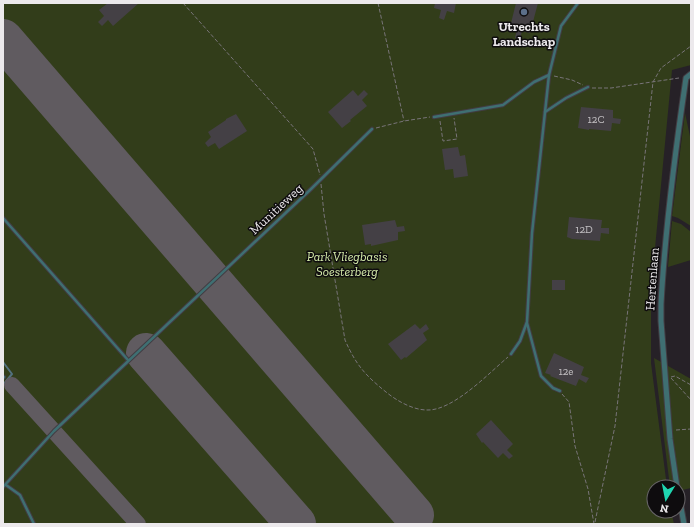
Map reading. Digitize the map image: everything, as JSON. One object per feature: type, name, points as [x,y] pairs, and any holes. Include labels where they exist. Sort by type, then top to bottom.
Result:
[{"type":"street","points":[[686,78],[691,74]]},
{"type":"street","name":"Hertenlaan","points":[[676,479],[670,432],[661,321],[663,271],[686,78]]},
{"type":"lane","points":[[511,354],[520,341],[527,322],[532,233],[549,75],[561,26],[578,3]]},
{"type":"lane","points":[[434,117],[503,105],[534,82],[549,75]]},
{"type":"lane","points":[[545,112],[588,87]]},
{"type":"lane","name":"Munitieweg","points":[[4,486],[54,431],[321,180],[372,129]]},
{"type":"lane","points":[[3,218],[128,360]]},
{"type":"lane","points":[[527,322],[541,376],[553,388],[560,391]]},
{"type":"lane","points":[[4,486],[22,499],[34,524]]},
{"type":"path","points":[[183,3],[312,148],[321,180],[324,214],[345,340],[353,358],[367,377],[394,399],[414,408],[428,410],[445,405],[468,393],[511,354]]},
{"type":"path","points":[[378,3],[404,121]]},
{"type":"path","points":[[595,523],[615,426],[653,82],[661,68],[691,46]]},
{"type":"path","points":[[549,75],[572,80],[588,87],[611,88],[675,78],[686,78]]},
{"type":"path","points":[[440,116],[443,141],[457,139],[454,114]]},
{"type":"path","points":[[372,129],[404,121],[434,117]]},
{"type":"path","points":[[665,371],[691,400]]},
{"type":"path","points":[[670,377],[675,376],[691,385]]},
{"type":"path","points":[[560,391],[569,402],[575,446],[588,489],[595,523]]},
{"type":"path","points":[[670,432],[691,429]]},
{"type":"green space","name":"Park Vliegbasis Soesterberg","points":[[3,3],[691,3],[691,65],[672,70],[651,290],[651,363],[666,479],[646,479],[646,519],[673,519],[674,524],[3,524]]},
{"type":"green space","points":[[685,113],[691,141],[691,226],[672,216]]},
{"type":"green space","points":[[672,221],[681,224],[691,232],[691,260],[668,267]]},
{"type":"green space","points":[[654,358],[691,379],[691,488],[686,489],[686,479],[669,479]]},
{"type":"building","points":[[108,3],[139,3],[113,26],[108,20],[102,26],[98,22],[104,16],[99,10]]},
{"type":"building","points":[[435,3],[456,3],[454,13],[447,11],[444,20],[439,18],[441,10],[434,8]]},
{"type":"building","points":[[516,3],[538,3],[530,33],[522,31],[520,39],[515,38],[517,29],[510,27]]},
{"type":"building","points":[[353,90],[358,96],[364,90],[368,94],[362,100],[367,106],[342,128],[328,112]]},
{"type":"building","points":[[581,107],[613,110],[613,118],[621,119],[620,124],[612,123],[611,131],[578,128]]},
{"type":"building","points":[[236,114],[247,131],[219,149],[215,143],[208,147],[205,143],[211,137],[208,132],[226,119]]},
{"type":"building","points":[[458,147],[460,156],[465,155],[468,176],[454,178],[453,169],[445,170],[442,149]]},
{"type":"building","points":[[569,217],[602,220],[601,228],[609,228],[609,234],[601,233],[600,241],[572,239],[567,237]]},
{"type":"building","points":[[395,220],[397,227],[404,226],[405,231],[398,232],[398,240],[371,246],[371,244],[365,245],[362,225]]},
{"type":"building","points":[[552,280],[565,280],[565,290],[552,290]]},
{"type":"building","points":[[415,324],[420,329],[426,324],[429,329],[423,333],[427,340],[406,358],[405,357],[401,360],[388,344]]},
{"type":"building","points":[[554,353],[584,367],[581,375],[589,378],[586,383],[579,379],[576,386],[545,373]]},
{"type":"building","points":[[491,420],[513,444],[507,450],[513,456],[509,459],[503,453],[498,458],[483,442],[482,443],[476,434]]},
{"type":"waterway","points":[[3,362],[12,374],[3,385]]},
{"type":"taxiway","points":[[12,385],[138,524]]},
{"type":"runway","points":[[3,39],[414,515]]},
{"type":"runway","points":[[146,353],[296,524]]},
{"type":"place","name":"Utrechts Landschap","points":[[524,12]]}]
